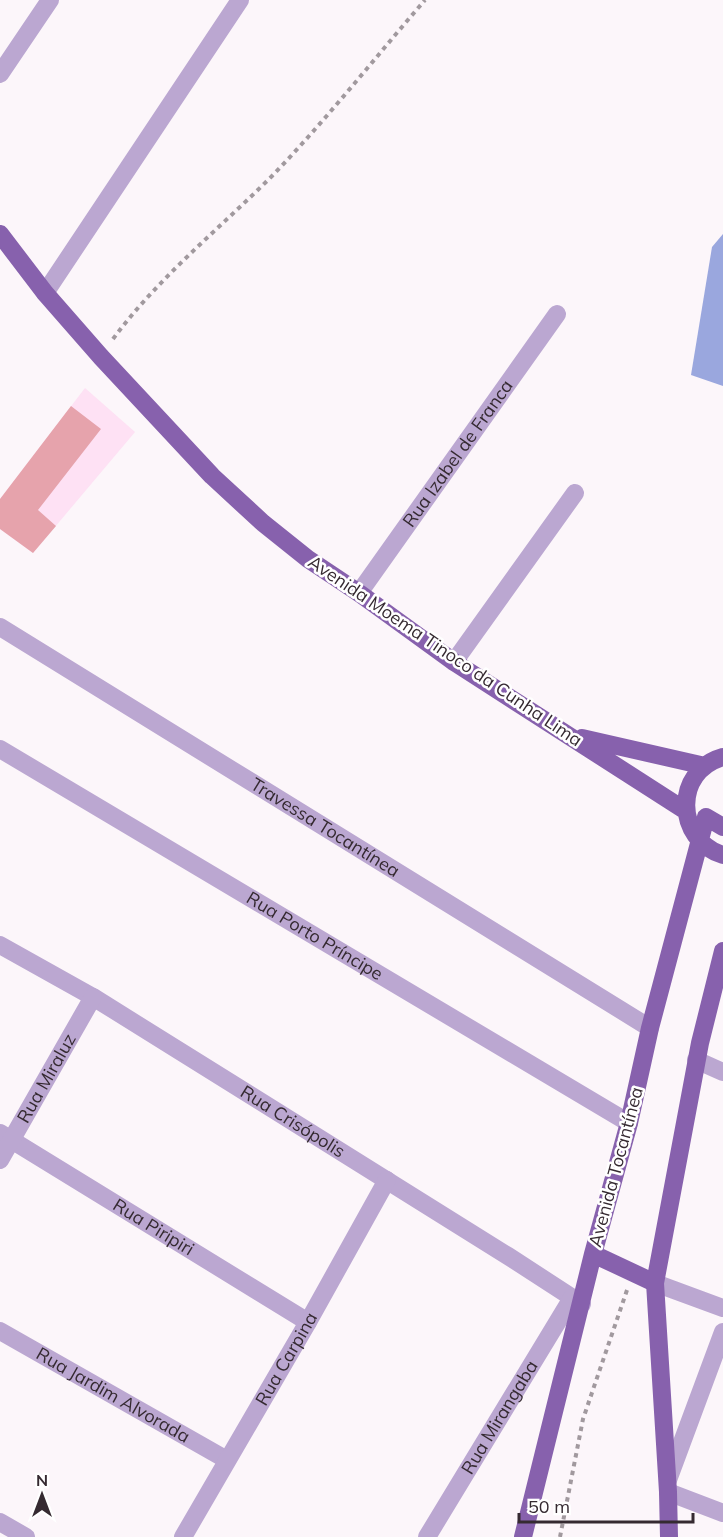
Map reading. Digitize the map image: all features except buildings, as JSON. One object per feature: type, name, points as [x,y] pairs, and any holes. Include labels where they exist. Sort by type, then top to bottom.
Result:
[{"type":"main road","name":"Avenida Moema Tinoco da Cunha Lima","points":[[0,234],[45,293],[100,357],[212,476],[263,523],[308,559],[454,662],[686,811]]},
{"type":"main road","points":[[569,735],[705,766]]},
{"type":"main road","points":[[723,757],[705,766],[693,779],[687,794],[686,811],[690,827],[700,842],[713,852],[723,855]]},
{"type":"main road","name":"Avenida Tocantínea","points":[[523,1537],[577,1301],[593,1254],[628,1123],[650,1028],[706,817],[723,827]]},
{"type":"main road","points":[[669,1537],[668,1486],[655,1283],[696,1060],[723,951]]},
{"type":"main road","points":[[593,1254],[655,1283]]},
{"type":"street","points":[[0,74],[50,0]]},
{"type":"street","points":[[45,293],[240,0]]},
{"type":"street","name":"Rua Izabel de Franca","points":[[359,593],[557,314]]},
{"type":"street","points":[[454,662],[575,493]]},
{"type":"street","name":"Travessa Tocantínea","points":[[0,627],[650,1028]]},
{"type":"street","name":"Rua Porto Príncipe","points":[[0,748],[628,1123]]},
{"type":"street","name":"Rua Crisópolis","points":[[0,945],[93,997],[577,1301]]},
{"type":"street","name":"Rua Miraluz","points":[[0,1160],[6,1137],[93,997]]},
{"type":"street","points":[[696,1060],[723,1072]]},
{"type":"street","name":"Rua Piripiri","points":[[6,1137],[308,1322]]},
{"type":"street","name":"Rua Carpina","points":[[183,1537],[308,1322],[387,1180]]},
{"type":"street","points":[[655,1283],[723,1308]]},
{"type":"street","name":"Rua Mirangaba","points":[[427,1537],[577,1301]]},
{"type":"street","name":"Rua Jardim Alvorada","points":[[0,1331],[226,1460]]},
{"type":"street","points":[[723,1332],[668,1486],[723,1513]]},
{"type":"street","points":[[0,1522],[26,1537]]},
{"type":"path","points":[[100,357],[151,292],[247,201],[301,145],[425,0]]},
{"type":"path","points":[[560,1537],[583,1419],[633,1272]]},
{"type":"shaded area","points":[[85,388],[135,432],[33,553],[0,529],[0,499]]},
{"type":"water","points":[[723,234],[723,386],[691,375],[712,247]]}]
